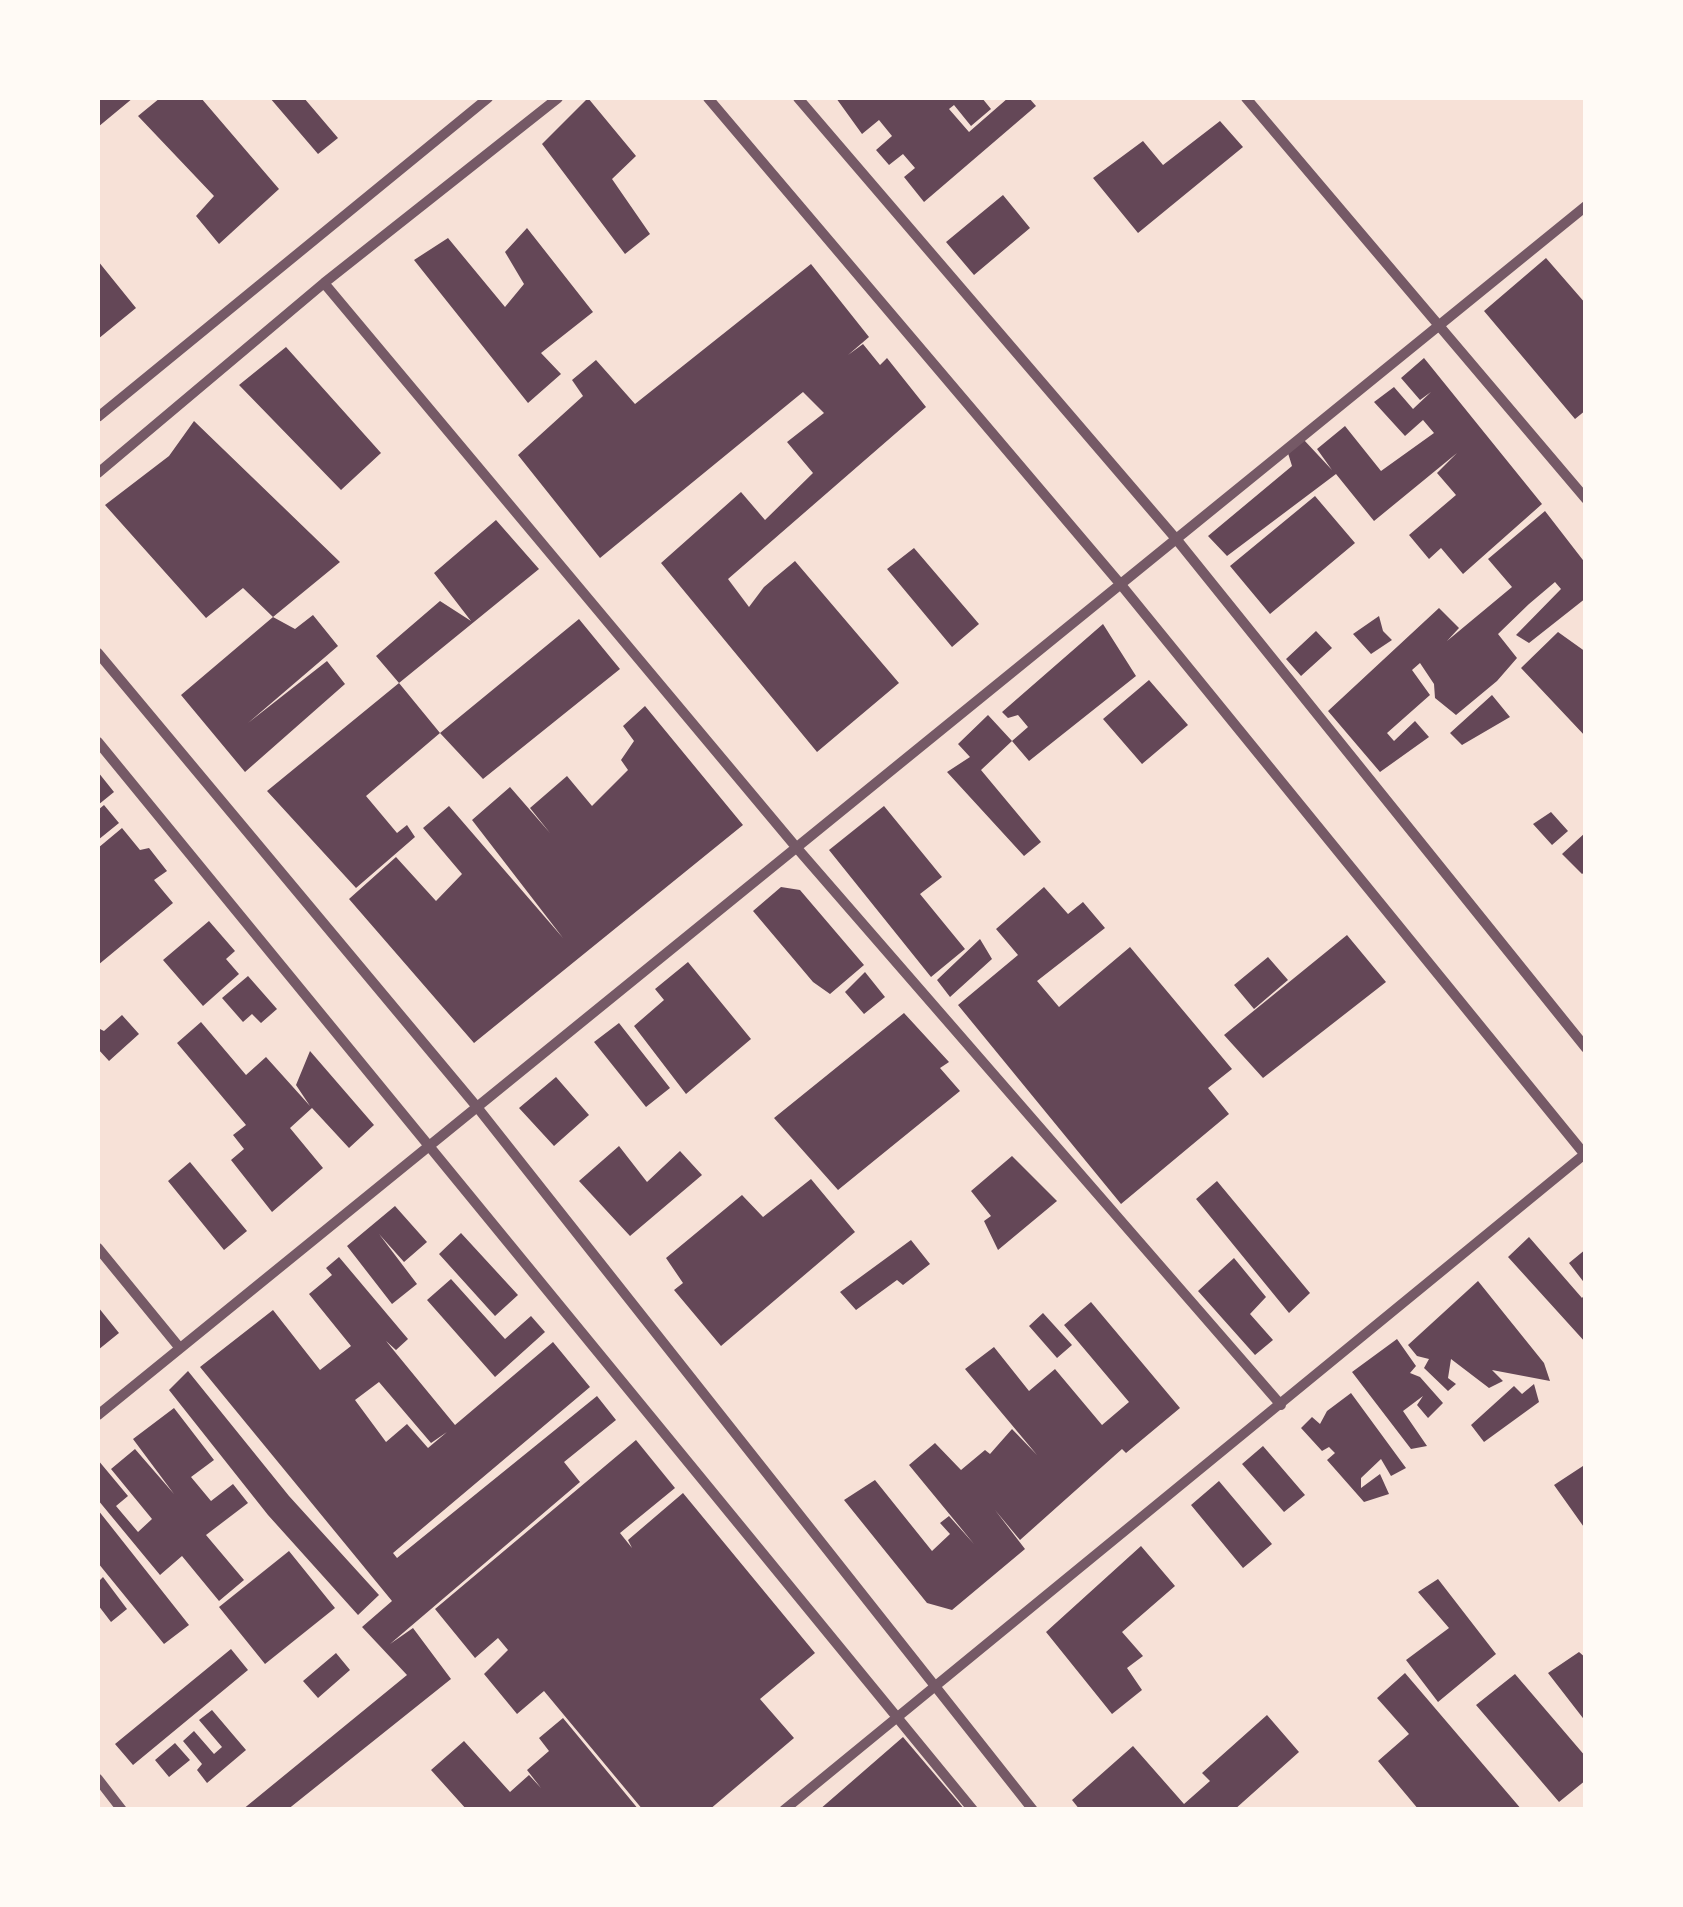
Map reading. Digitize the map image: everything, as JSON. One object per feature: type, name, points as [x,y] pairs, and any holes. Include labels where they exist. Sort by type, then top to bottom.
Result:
[{"type":"street","points":[[98,418],[488,98]]},
{"type":"street","points":[[98,473],[324,283],[558,98]]},
{"type":"street","points":[[708,98],[1122,586],[1585,1154],[1281,1405],[934,1683],[784,1810]]},
{"type":"street","points":[[798,98],[1177,540],[1586,1048]]},
{"type":"street","points":[[1246,98],[1586,498]]},
{"type":"street","points":[[98,1415],[1586,206]]},
{"type":"street","points":[[324,283],[796,847],[1281,1405]]},
{"type":"street","points":[[98,653],[477,1108],[1034,1810]]},
{"type":"street","points":[[98,742],[974,1810]]},
{"type":"street","points":[[98,1248],[180,1347]]},
{"type":"street","points":[[98,1779],[122,1810]]},
{"type":"building","points":[[98,98],[133,98],[98,127]]},
{"type":"building","points":[[160,98],[201,98],[279,189],[219,244],[196,216],[214,196],[138,116]]},
{"type":"building","points":[[270,98],[304,98],[338,138],[318,154]]},
{"type":"building","points":[[588,98],[636,156],[612,179],[650,234],[625,254],[542,144]]},
{"type":"building","points":[[836,98],[982,98],[991,109],[971,126],[954,105],[949,109],[969,132],[1008,98],[1029,98],[1036,106],[924,202],[904,177],[915,168],[903,154],[889,165],[876,150],[892,136],[879,120],[862,134]]},
{"type":"building","points":[[1220,121],[1243,147],[1138,233],[1093,178],[1143,141],[1163,165]]},
{"type":"building","points":[[1003,195],[1030,228],[974,275],[946,242]]},
{"type":"building","points":[[527,228],[593,312],[541,353],[561,374],[528,403],[414,260],[448,238],[505,307],[524,284],[505,252]]},
{"type":"building","points":[[1546,258],[1586,304],[1586,410],[1575,419],[1484,311]]},
{"type":"building","points":[[98,261],[136,308],[98,339]]},
{"type":"building","points":[[811,264],[869,337],[848,355],[863,344],[880,365],[887,358],[926,407],[728,579],[749,607],[764,587],[795,561],[899,683],[817,752],[661,563],[741,492],[765,520],[813,473],[787,442],[824,413],[803,392],[600,558],[518,455],[583,396],[572,380],[596,360],[635,404]]},
{"type":"building","points":[[286,347],[381,453],[341,490],[239,385]]},
{"type":"building","points":[[1424,358],[1542,504],[1463,574],[1441,548],[1429,559],[1409,535],[1456,495],[1437,473],[1457,453],[1374,521],[1336,474],[1227,556],[1208,536],[1292,466],[1287,450],[1304,440],[1332,470],[1317,449],[1345,426],[1381,471],[1434,433],[1423,420],[1405,436],[1374,402],[1394,387],[1413,409],[1431,392],[1420,400],[1401,378]]},
{"type":"building","points":[[194,421],[340,562],[273,617],[243,588],[206,618],[105,505],[169,456]]},
{"type":"building","points":[[1315,496],[1355,543],[1270,614],[1230,566]]},
{"type":"building","points":[[1545,511],[1586,564],[1586,598],[1529,643],[1516,635],[1561,589],[1555,582],[1529,604],[1498,634],[1517,658],[1497,681],[1456,715],[1435,698],[1434,684],[1420,663],[1412,670],[1430,695],[1387,733],[1394,741],[1415,721],[1429,737],[1380,772],[1328,711],[1439,608],[1459,628],[1447,641],[1512,587],[1488,559]]},
{"type":"building","points":[[496,520],[539,569],[399,683],[376,656],[440,601],[471,621],[434,573]]},
{"type":"building","points":[[914,548],[979,624],[952,647],[887,569]]},
{"type":"building","points":[[313,615],[338,646],[248,723],[327,661],[345,684],[245,772],[181,695],[273,617],[295,629]]},
{"type":"building","points":[[1379,616],[1383,631],[1392,640],[1371,654],[1353,634]]},
{"type":"building","points":[[579,619],[620,669],[483,779],[440,733]]},
{"type":"building","points":[[1103,624],[1136,676],[1029,761],[1012,741],[1028,727],[1018,715],[1008,718],[1002,712]]},
{"type":"building","points":[[1316,631],[1332,648],[1301,676],[1286,659]]},
{"type":"building","points":[[1558,632],[1586,652],[1586,737],[1521,668]]},
{"type":"building","points":[[1149,680],[1188,725],[1142,764],[1103,719]]},
{"type":"building","points":[[399,683],[440,733],[366,796],[397,833],[407,825],[415,837],[356,888],[267,791]]},
{"type":"building","points":[[1492,695],[1510,717],[1462,745],[1450,733]]},
{"type":"building","points":[[645,706],[743,825],[474,1043],[349,899],[396,857],[436,901],[462,874],[423,828],[449,806],[563,938],[472,820],[510,787],[550,833],[530,808],[567,776],[592,806],[628,770],[621,760],[634,741],[623,726]]},
{"type":"building","points":[[988,715],[1012,741],[981,770],[1041,842],[1024,856],[947,772],[970,757],[958,744]]},
{"type":"building","points":[[98,772],[114,792],[98,805]]},
{"type":"building","points":[[104,805],[119,823],[98,840],[98,810]]},
{"type":"building","points":[[884,806],[942,877],[920,894],[965,949],[931,977],[829,850]]},
{"type":"building","points":[[1551,812],[1568,831],[1552,845],[1533,824]]},
{"type":"building","points":[[122,828],[140,850],[149,848],[167,871],[154,880],[173,903],[98,965],[98,848]]},
{"type":"building","points":[[1586,832],[1586,871],[1582,874],[1562,854]]},
{"type":"building","points":[[781,887],[800,890],[864,965],[830,994],[813,982],[753,911]]},
{"type":"building","points":[[1044,887],[1068,914],[1083,902],[1105,928],[1037,981],[1059,1007],[1130,947],[1232,1069],[1208,1088],[1229,1114],[1121,1204],[958,1005],[1018,955],[996,929]]},
{"type":"building","points":[[209,921],[235,951],[226,959],[239,974],[203,1006],[163,960]]},
{"type":"building","points":[[1347,935],[1386,982],[1263,1078],[1224,1035]]},
{"type":"building","points":[[980,939],[992,959],[950,997],[937,980]]},
{"type":"building","points":[[1268,957],[1288,980],[1254,1009],[1234,985]]},
{"type":"building","points":[[688,962],[751,1039],[686,1094],[634,1026],[664,1000],[655,989]]},
{"type":"building","points":[[865,972],[885,997],[864,1014],[845,992]]},
{"type":"building","points":[[248,976],[277,1009],[261,1023],[252,1014],[243,1022],[222,998]]},
{"type":"building","points":[[904,1013],[949,1062],[940,1068],[960,1091],[838,1190],[774,1118]]},
{"type":"building","points":[[122,1015],[139,1034],[109,1061],[98,1049],[98,1028],[104,1031]]},
{"type":"building","points":[[201,1022],[246,1075],[266,1057],[310,1106],[296,1085],[310,1051],[374,1125],[349,1148],[312,1108],[290,1128],[323,1168],[272,1212],[231,1160],[244,1149],[233,1135],[246,1125],[177,1043]]},
{"type":"building","points":[[619,1023],[670,1088],[646,1107],[594,1042]]},
{"type":"building","points":[[556,1077],[589,1115],[554,1146],[519,1108]]},
{"type":"building","points":[[619,1146],[647,1182],[680,1151],[702,1175],[630,1236],[579,1181]]},
{"type":"building","points":[[1012,1156],[1057,1201],[998,1250],[984,1221],[991,1216],[971,1191]]},
{"type":"building","points":[[190,1162],[247,1231],[224,1250],[168,1181]]},
{"type":"building","points":[[811,1179],[855,1232],[721,1346],[674,1290],[683,1283],[666,1258],[742,1195],[763,1217]]},
{"type":"building","points":[[1217,1181],[1310,1293],[1289,1313],[1196,1199]]},
{"type":"building","points":[[395,1206],[427,1242],[404,1262],[379,1234],[417,1284],[392,1304],[347,1246]]},
{"type":"building","points":[[461,1233],[518,1295],[495,1316],[439,1254]]},
{"type":"building","points":[[1529,1237],[1582,1298],[1586,1293],[1586,1343],[1508,1257]]},
{"type":"building","points":[[911,1240],[930,1264],[903,1285],[897,1280],[856,1310],[840,1292]]},
{"type":"building","points":[[1586,1249],[1586,1285],[1569,1263]]},
{"type":"building","points":[[339,1257],[408,1339],[396,1350],[386,1341],[455,1425],[553,1342],[590,1387],[393,1553],[397,1558],[597,1396],[616,1420],[564,1462],[580,1482],[390,1644],[413,1628],[451,1679],[287,1810],[242,1810],[407,1675],[362,1627],[392,1601],[200,1367],[273,1310],[320,1370],[351,1346],[309,1294],[332,1275],[326,1268]],"holes":[[[379,1382],[431,1443],[447,1432],[428,1448],[407,1424],[386,1442],[355,1400]]]},
{"type":"building","points":[[1234,1258],[1266,1297],[1250,1314],[1273,1340],[1255,1355],[1198,1291]]},
{"type":"building","points":[[451,1279],[505,1339],[531,1316],[545,1332],[495,1377],[427,1300]]},
{"type":"building","points":[[1478,1281],[1544,1363],[1550,1381],[1492,1370],[1503,1381],[1489,1388],[1451,1359],[1448,1378],[1456,1384],[1448,1391],[1424,1368],[1429,1359],[1417,1356],[1408,1345]]},
{"type":"building","points":[[1091,1302],[1180,1408],[1126,1453],[1122,1449],[1020,1540],[995,1510],[1025,1549],[952,1610],[927,1603],[844,1500],[875,1480],[932,1551],[950,1534],[940,1523],[949,1516],[974,1544],[909,1465],[935,1443],[961,1470],[985,1450],[990,1454],[1012,1429],[1037,1455],[965,1369],[994,1347],[1029,1391],[1055,1369],[1102,1425],[1129,1402],[1064,1325]]},
{"type":"building","points":[[98,1307],[119,1333],[98,1350]]},
{"type":"building","points":[[1043,1313],[1072,1345],[1057,1358],[1029,1326]]},
{"type":"building","points":[[1397,1339],[1416,1366],[1410,1373],[1420,1377],[1443,1403],[1428,1418],[1417,1405],[1423,1396],[1403,1411],[1427,1446],[1411,1449],[1352,1372]]},
{"type":"building","points":[[188,1371],[289,1496],[379,1595],[358,1615],[268,1515],[169,1390]]},
{"type":"building","points":[[1534,1384],[1539,1402],[1484,1442],[1471,1425],[1514,1386],[1522,1394]]},
{"type":"building","points":[[1351,1393],[1406,1468],[1391,1476],[1381,1459],[1361,1478],[1361,1488],[1380,1474],[1389,1494],[1364,1502],[1327,1460],[1335,1453],[1329,1447],[1322,1451],[1301,1428],[1312,1417],[1320,1424],[1327,1411]]},
{"type":"building","points":[[174,1408],[214,1460],[191,1477],[211,1501],[233,1484],[248,1503],[206,1535],[244,1580],[219,1601],[182,1556],[160,1575],[98,1500],[98,1460],[128,1496],[116,1506],[138,1532],[152,1519],[111,1469],[135,1449],[174,1494],[133,1439]]},
{"type":"building","points":[[636,1440],[675,1488],[620,1533],[632,1548],[628,1540],[683,1493],[815,1653],[760,1699],[794,1738],[709,1810],[643,1810],[544,1691],[517,1714],[484,1674],[508,1650],[498,1638],[475,1658],[435,1609]]},
{"type":"building","points":[[1263,1446],[1305,1495],[1284,1512],[1242,1464]]},
{"type":"building","points":[[1586,1464],[1586,1530],[1554,1485]]},
{"type":"building","points":[[1219,1481],[1272,1544],[1243,1568],[1191,1505]]},
{"type":"building","points":[[98,1510],[189,1625],[164,1644],[98,1563]]},
{"type":"building","points":[[1141,1546],[1175,1586],[1122,1632],[1143,1656],[1127,1668],[1142,1690],[1112,1714],[1046,1632]]},
{"type":"building","points":[[289,1551],[335,1608],[265,1664],[219,1607]]},
{"type":"building","points":[[103,1577],[127,1609],[111,1622],[98,1605],[98,1582]]},
{"type":"building","points":[[1438,1579],[1496,1654],[1438,1702],[1406,1660],[1449,1628],[1418,1592]]},
{"type":"building","points":[[231,1649],[248,1670],[133,1765],[115,1744]]},
{"type":"building","points":[[1579,1652],[1586,1658],[1586,1722],[1548,1673]]},
{"type":"building","points":[[336,1653],[350,1670],[318,1698],[303,1681]]},
{"type":"building","points":[[1405,1673],[1522,1810],[1419,1810],[1378,1761],[1409,1734],[1377,1698]]},
{"type":"building","points":[[1515,1674],[1586,1757],[1586,1780],[1559,1802],[1476,1705]]},
{"type":"building","points":[[212,1710],[246,1750],[207,1783],[197,1770],[202,1764],[183,1741],[194,1731],[214,1754],[222,1747],[199,1720]]},
{"type":"building","points":[[1267,1715],[1299,1752],[1234,1810],[1080,1810],[1072,1800],[1133,1746],[1184,1804],[1210,1781],[1202,1773]]},
{"type":"building","points":[[563,1718],[639,1810],[467,1810],[431,1770],[464,1741],[510,1792],[529,1775],[541,1788],[527,1770],[549,1751],[539,1738]]},
{"type":"building","points":[[903,1737],[965,1810],[819,1810]]},
{"type":"building","points":[[175,1743],[190,1760],[169,1777],[155,1760]]}]
